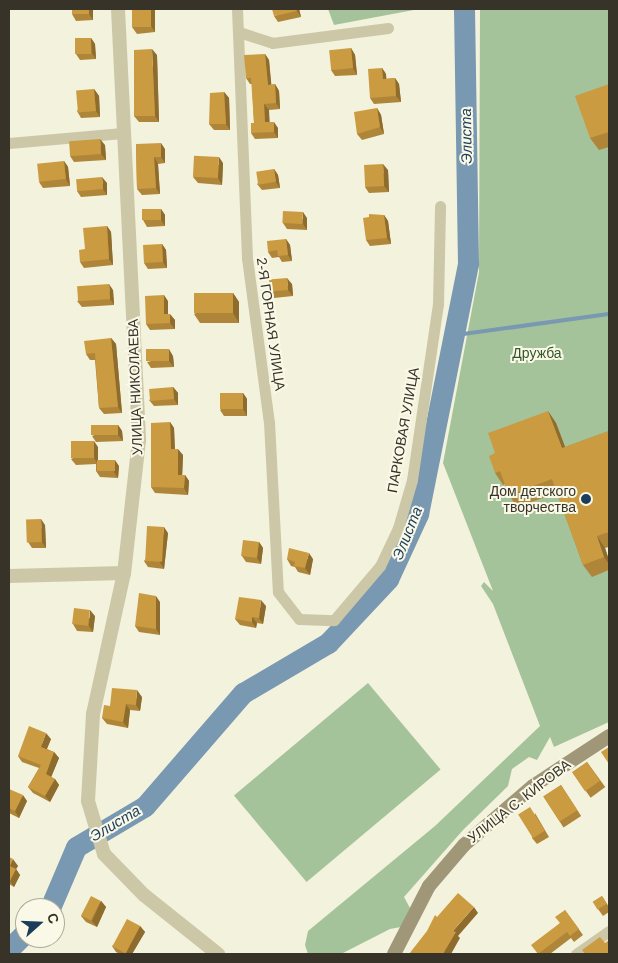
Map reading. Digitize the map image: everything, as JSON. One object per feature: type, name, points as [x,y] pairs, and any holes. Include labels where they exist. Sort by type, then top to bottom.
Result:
[{"type":"main road","name":"УЛИЦА С. КИРОВА","points":[[394,954],[429,886],[464,845],[533,786],[609,736]]},
{"type":"street","name":"УЛИЦА НИКОЛАЕВА","points":[[118,9],[139,440],[124,573],[93,714],[88,801],[104,854],[144,895],[218,954]]},
{"type":"street","name":"2-Я ГОРНАЯ УЛИЦА","points":[[237,9],[247,258],[269,422],[278,592],[299,620],[316,622]]},
{"type":"street","points":[[239,32],[272,44],[388,28]]},
{"type":"street","points":[[9,144],[123,133]]},
{"type":"street","name":"ПАРКОВАЯ УЛИЦА","points":[[316,622],[334,620],[350,605],[380,566],[400,520],[412,480],[438,304],[440,206]]},
{"type":"street","points":[[9,576],[124,573]]},
{"type":"street","points":[[576,954],[609,931]]},
{"type":"green space","points":[[328,9],[419,9],[334,25]]},
{"type":"green space","name":"Дружба","points":[[480,9],[609,9],[609,446],[503,484],[560,491],[592,576],[609,570],[609,722],[554,747],[550,737],[537,760],[529,757],[512,769],[508,786],[463,830],[404,897],[410,908],[401,927],[390,929],[341,954],[308,954],[305,945],[308,931],[435,826],[540,726],[493,604],[481,586],[484,582],[493,591],[443,463],[479,272]]},
{"type":"green space","points":[[368,683],[441,770],[307,882],[234,795]]},
{"type":"building","points":[[72,9],[89,9],[89,14],[72,14]]},
{"type":"building","points":[[132,9],[151,9],[151,27],[132,27]]},
{"type":"building","points":[[272,9],[296,9],[297,11],[274,16]]},
{"type":"building","points":[[75,38],[91,38],[91,54],[75,54]]},
{"type":"building","points":[[351,48],[353,68],[331,70],[329,50]]},
{"type":"building","points":[[152,49],[155,116],[134,116],[134,50]]},
{"type":"building","points":[[265,54],[268,85],[275,84],[276,103],[264,104],[265,122],[274,122],[274,132],[251,133],[251,123],[254,123],[251,78],[246,78],[244,55]]},
{"type":"building","points":[[382,68],[383,79],[395,78],[396,96],[370,98],[368,69]]},
{"type":"building","points":[[609,84],[609,132],[590,138],[575,96]]},
{"type":"building","points":[[94,89],[96,111],[78,112],[76,91]]},
{"type":"building","points":[[224,92],[226,124],[209,124],[210,93]]},
{"type":"building","points":[[377,108],[380,127],[357,134],[354,112]]},
{"type":"building","points":[[100,139],[101,154],[70,156],[69,141]]},
{"type":"building","points":[[161,143],[161,157],[154,157],[156,188],[137,189],[136,144]]},
{"type":"building","points":[[194,156],[219,157],[218,178],[193,177]]},
{"type":"building","points":[[64,161],[66,179],[39,182],[37,164]]},
{"type":"building","points":[[383,164],[384,186],[365,187],[364,165]]},
{"type":"building","points":[[274,169],[276,182],[258,185],[256,172]]},
{"type":"building","points":[[102,177],[103,189],[77,191],[76,179]]},
{"type":"building","points":[[142,209],[161,209],[161,220],[142,220]]},
{"type":"building","points":[[283,211],[303,212],[302,224],[282,223]]},
{"type":"building","points":[[369,214],[384,215],[387,238],[366,240],[363,218],[369,217]]},
{"type":"building","points":[[107,226],[109,259],[80,262],[79,250],[85,249],[83,228]]},
{"type":"building","points":[[286,239],[288,255],[278,256],[277,250],[268,252],[267,241]]},
{"type":"building","points":[[162,244],[163,262],[144,263],[143,245]]},
{"type":"building","points":[[287,278],[288,290],[270,292],[269,280]]},
{"type":"building","points":[[109,284],[110,299],[78,301],[77,286]]},
{"type":"building","points":[[194,293],[233,293],[233,313],[194,313]]},
{"type":"building","points":[[164,295],[164,314],[170,314],[170,323],[146,324],[145,296]]},
{"type":"building","points":[[111,338],[118,407],[99,408],[95,353],[86,354],[84,341]]},
{"type":"building","points":[[146,349],[169,349],[169,361],[146,361]]},
{"type":"building","points":[[173,387],[174,399],[150,401],[149,389]]},
{"type":"building","points":[[220,393],[243,393],[243,409],[220,409]]},
{"type":"building","name":"Дом детского творчества","points":[[548,411],[562,448],[609,431],[609,532],[597,536],[604,557],[583,565],[552,479],[509,495],[500,471],[495,473],[489,456],[495,453],[488,433]]},
{"type":"building","points":[[170,422],[171,449],[178,449],[178,475],[185,475],[184,488],[151,487],[151,423]]},
{"type":"building","points":[[91,425],[118,425],[118,435],[91,435]]},
{"type":"building","points":[[71,441],[94,441],[94,458],[71,458]]},
{"type":"building","points":[[97,460],[115,460],[115,471],[97,471]]},
{"type":"building","points":[[41,519],[42,542],[27,543],[26,520]]},
{"type":"building","points":[[147,526],[164,527],[162,562],[145,561]]},
{"type":"building","points":[[243,540],[259,542],[257,558],[241,556]]},
{"type":"building","points":[[289,548],[309,553],[305,568],[294,566],[295,562],[287,559]]},
{"type":"building","points":[[139,593],[156,596],[156,629],[135,626]]},
{"type":"building","points":[[239,597],[261,600],[259,618],[252,617],[252,622],[235,619]]},
{"type":"building","points":[[74,608],[90,610],[88,626],[72,624]]},
{"type":"building","points":[[112,688],[137,690],[136,705],[126,704],[123,722],[102,718],[104,705],[110,706]]},
{"type":"building","points":[[29,726],[46,733],[41,747],[54,752],[46,774],[55,779],[45,796],[28,787],[41,765],[18,756]]},
{"type":"building","points":[[609,747],[609,764],[601,752]]},
{"type":"building","points":[[587,762],[600,781],[585,791],[572,772]]},
{"type":"building","points":[[561,785],[577,810],[560,822],[543,796]]},
{"type":"building","points":[[9,789],[23,795],[15,811],[9,808]]},
{"type":"building","points":[[530,807],[545,831],[533,838],[518,814]]},
{"type":"building","points":[[9,857],[13,859],[10,866],[16,869],[10,881],[9,880]]},
{"type":"building","points":[[458,893],[474,907],[453,931],[456,932],[443,954],[409,954],[427,931],[435,915],[437,917]]},
{"type":"building","points":[[91,896],[101,901],[91,921],[81,916]]},
{"type":"building","points":[[602,896],[607,904],[597,909],[593,902]]},
{"type":"building","points":[[565,910],[579,929],[570,936],[567,932],[538,954],[531,945],[560,923],[555,917]]},
{"type":"building","points":[[127,919],[140,926],[126,953],[112,946]]},
{"type":"building","points":[[600,937],[605,943],[609,940],[609,954],[585,954],[582,950]]},
{"type":"waterway","name":"Элиста","points":[[54,898],[76,847],[145,806],[243,693],[328,643],[388,579],[418,514],[468,263],[464,9]]},
{"type":"waterway","points":[[456,335],[609,314]]},
{"type":"waterway","name":"Элиста","points":[[9,949],[15,943]]},
{"type":"place","name":"Дом детского творчества","points":[[586,499]]}]
